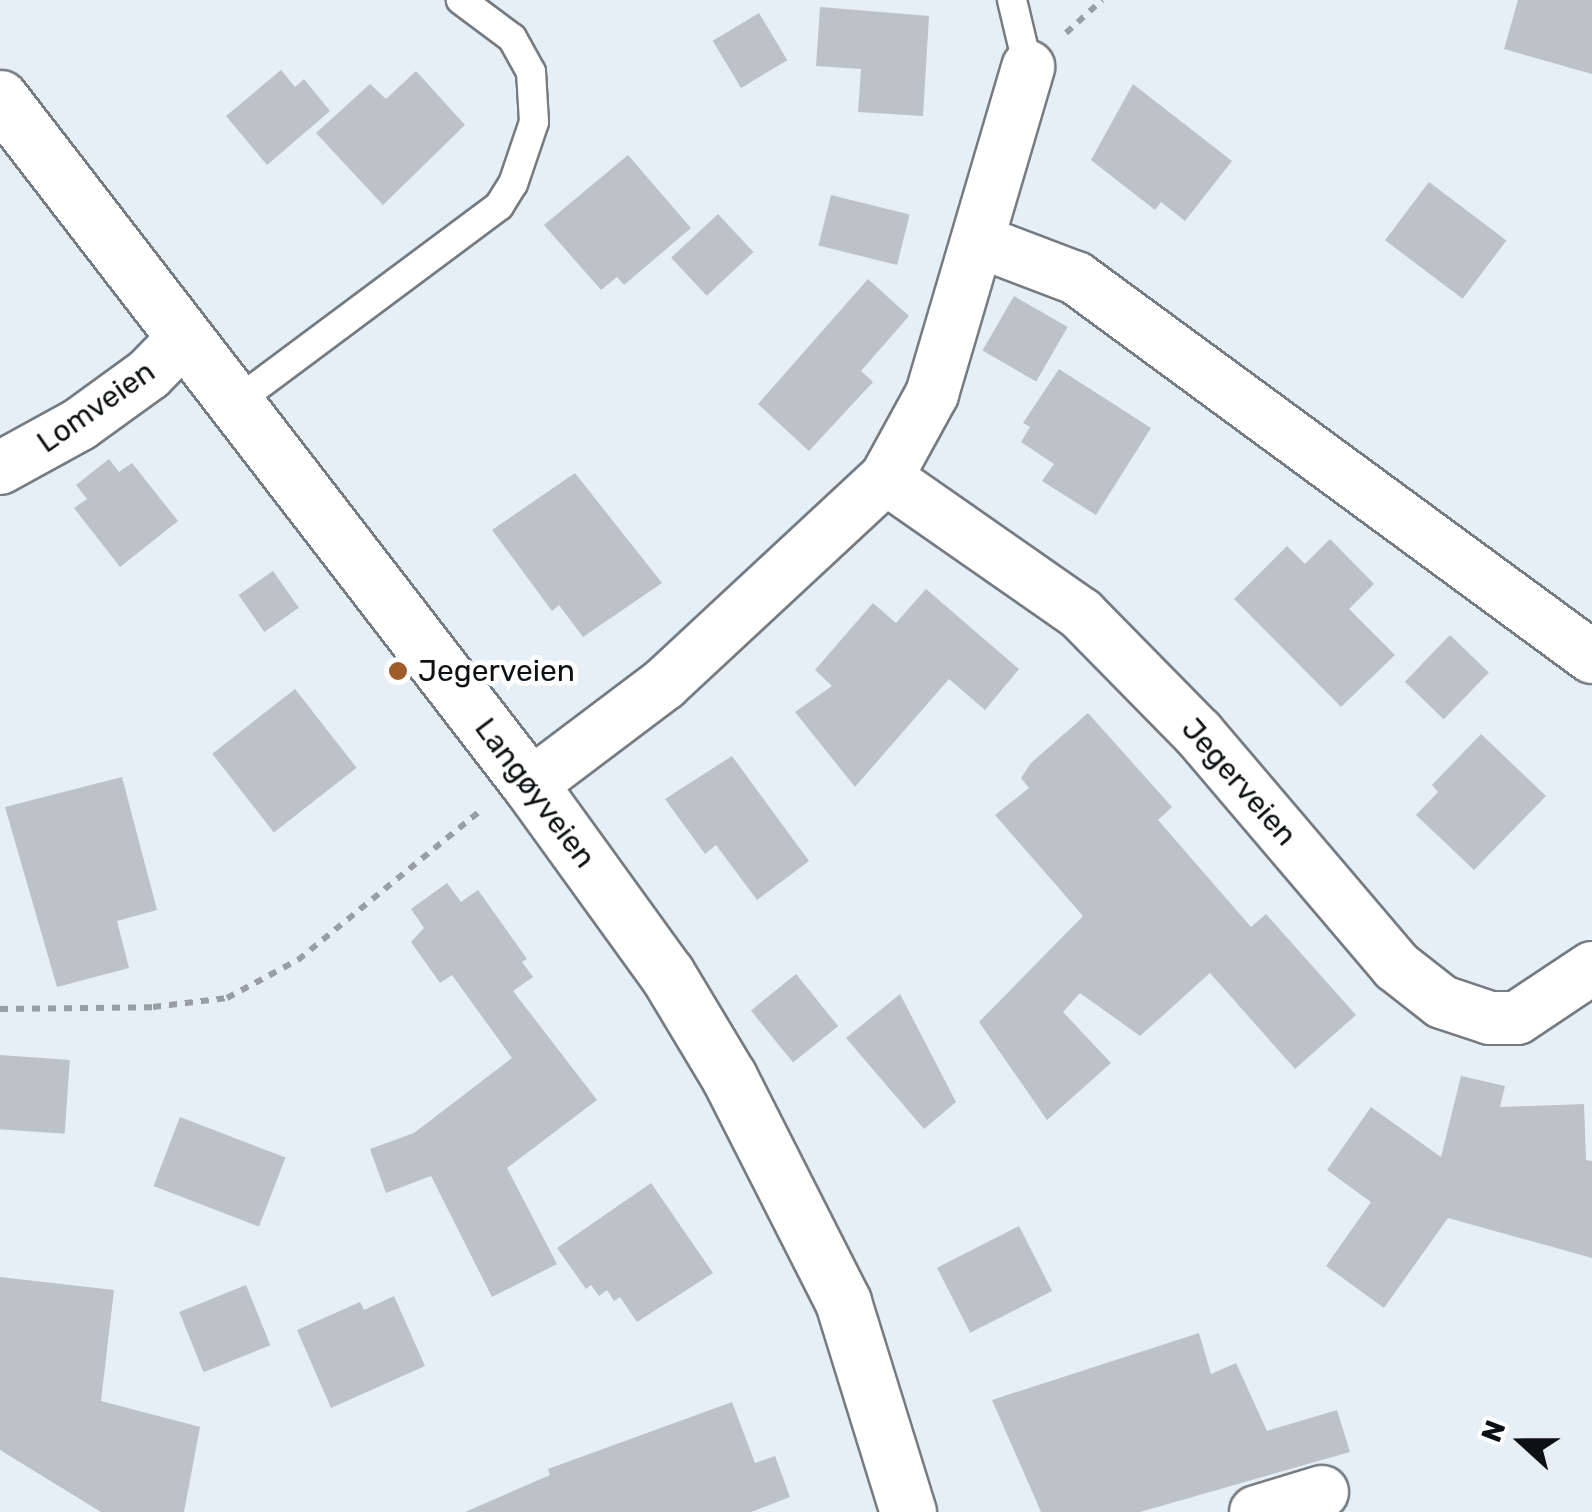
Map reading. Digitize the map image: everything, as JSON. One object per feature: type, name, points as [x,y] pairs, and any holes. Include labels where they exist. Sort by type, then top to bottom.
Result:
[{"type":"main road","name":"Langøyveien","points":[[0,98],[236,402],[510,793],[666,974],[776,1163],[844,1302],[908,1512]]},
{"type":"street","points":[[510,793],[664,684],[886,478],[932,394],[981,242],[1028,67]]},
{"type":"street","points":[[981,242],[1076,278],[1592,657]]},
{"type":"street","name":"Lomveien","points":[[0,468],[80,424],[149,374],[185,337]]},
{"type":"street","name":"Jegerveien","points":[[886,478],[1081,614],[1198,733],[1396,966],[1442,1002],[1490,1018],[1517,1018],[1592,968]]},
{"type":"street","points":[[1256,1512],[1322,1492]]},
{"type":"lane","points":[[236,402],[499,206],[513,184],[534,122],[532,72],[512,38],[461,0]]},
{"type":"lane","points":[[1012,0],[1028,67]]},
{"type":"path","points":[[0,1010],[153,1007],[227,998],[298,960],[510,793]]},
{"type":"building","points":[[1518,0],[1592,0],[1592,74],[1504,49]]},
{"type":"building","points":[[820,7],[929,16],[923,116],[858,112],[861,69],[816,66]]},
{"type":"building","points":[[759,13],[787,60],[741,88],[713,41]]},
{"type":"building","points":[[281,70],[295,87],[304,79],[330,111],[267,165],[226,116]]},
{"type":"building","points":[[416,71],[465,125],[383,205],[316,133],[370,84],[386,99]]},
{"type":"building","points":[[1133,84],[1232,161],[1185,221],[1161,202],[1155,210],[1091,160]]},
{"type":"building","points":[[628,155],[691,228],[624,285],[617,277],[601,290],[544,225]]},
{"type":"building","points":[[1429,182],[1506,240],[1463,299],[1385,240]]},
{"type":"building","points":[[831,195],[910,215],[897,265],[818,245]]},
{"type":"building","points":[[718,214],[753,252],[707,296],[671,258]]},
{"type":"building","points":[[868,279],[909,316],[861,371],[873,382],[809,451],[758,404]]},
{"type":"building","points":[[1014,296],[1068,327],[1036,382],[982,351]]},
{"type":"building","points":[[1059,369],[1151,428],[1096,515],[1042,481],[1054,464],[1021,442],[1030,427],[1023,423]]},
{"type":"building","points":[[109,459],[119,472],[132,463],[178,521],[120,567],[74,508],[87,499],[76,485]]},
{"type":"building","points":[[575,473],[662,583],[583,637],[559,605],[552,611],[492,530]]},
{"type":"building","points":[[1330,539],[1374,584],[1349,609],[1395,655],[1341,707],[1234,599],[1287,546],[1305,564]]},
{"type":"building","points":[[273,571],[299,608],[264,632],[239,595]]},
{"type":"building","points":[[926,589],[1019,669],[985,710],[949,679],[855,787],[795,712],[832,686],[815,670],[873,603],[896,623]]},
{"type":"building","points":[[1450,635],[1489,673],[1444,719],[1405,682]]},
{"type":"building","points":[[295,689],[357,768],[274,832],[212,754]]},
{"type":"building","points":[[1088,713],[1172,807],[1158,820],[1251,927],[1266,914],[1356,1015],[1295,1069],[1210,973],[1140,1036],[1080,993],[1063,1012],[1111,1063],[1047,1120],[979,1022],[1083,916],[995,815],[1029,788],[1021,778],[1031,763]]},
{"type":"building","points":[[1481,734],[1546,796],[1474,870],[1416,815],[1438,792],[1432,785]]},
{"type":"building","points":[[732,756],[809,861],[757,900],[716,845],[705,854],[665,799]]},
{"type":"building","points":[[122,777],[157,910],[117,921],[129,968],[57,987],[5,807]]},
{"type":"building","points":[[447,883],[461,902],[478,890],[527,959],[522,962],[533,977],[513,991],[597,1100],[507,1168],[557,1264],[492,1297],[431,1176],[386,1193],[370,1149],[414,1133],[512,1058],[452,975],[440,983],[411,942],[424,928],[411,909]]},
{"type":"building","points":[[796,974],[838,1026],[793,1063],[751,1011]]},
{"type":"building","points":[[900,994],[956,1102],[924,1129],[846,1038]]},
{"type":"building","points":[[0,1055],[70,1060],[65,1134],[0,1129]]},
{"type":"building","points":[[1461,1076],[1505,1086],[1500,1107],[1584,1104],[1586,1160],[1592,1161],[1592,1258],[1448,1218],[1384,1308],[1326,1266],[1371,1202],[1327,1170],[1371,1107],[1441,1157]]},
{"type":"building","points":[[180,1117],[285,1157],[259,1227],[153,1186]]},
{"type":"building","points":[[651,1183],[713,1273],[637,1322],[620,1297],[614,1301],[607,1290],[599,1296],[591,1285],[586,1289],[557,1248]]},
{"type":"building","points":[[1019,1226],[1052,1291],[970,1333],[937,1268]]},
{"type":"building","points":[[0,1277],[114,1290],[101,1401],[200,1427],[184,1512],[101,1512],[0,1450]]},
{"type":"building","points":[[246,1285],[270,1345],[204,1372],[179,1312]]},
{"type":"building","points":[[394,1296],[425,1366],[331,1408],[297,1330],[360,1302],[364,1310]]},
{"type":"building","points":[[1199,1333],[1211,1374],[1236,1363],[1267,1431],[1337,1410],[1350,1452],[1140,1512],[1041,1512],[992,1400]]},
{"type":"building","points":[[732,1402],[755,1463],[775,1456],[790,1497],[751,1512],[465,1512],[550,1475],[548,1469]]},
{"type":"place","name":"Jegerveien","points":[[398,671]]}]
